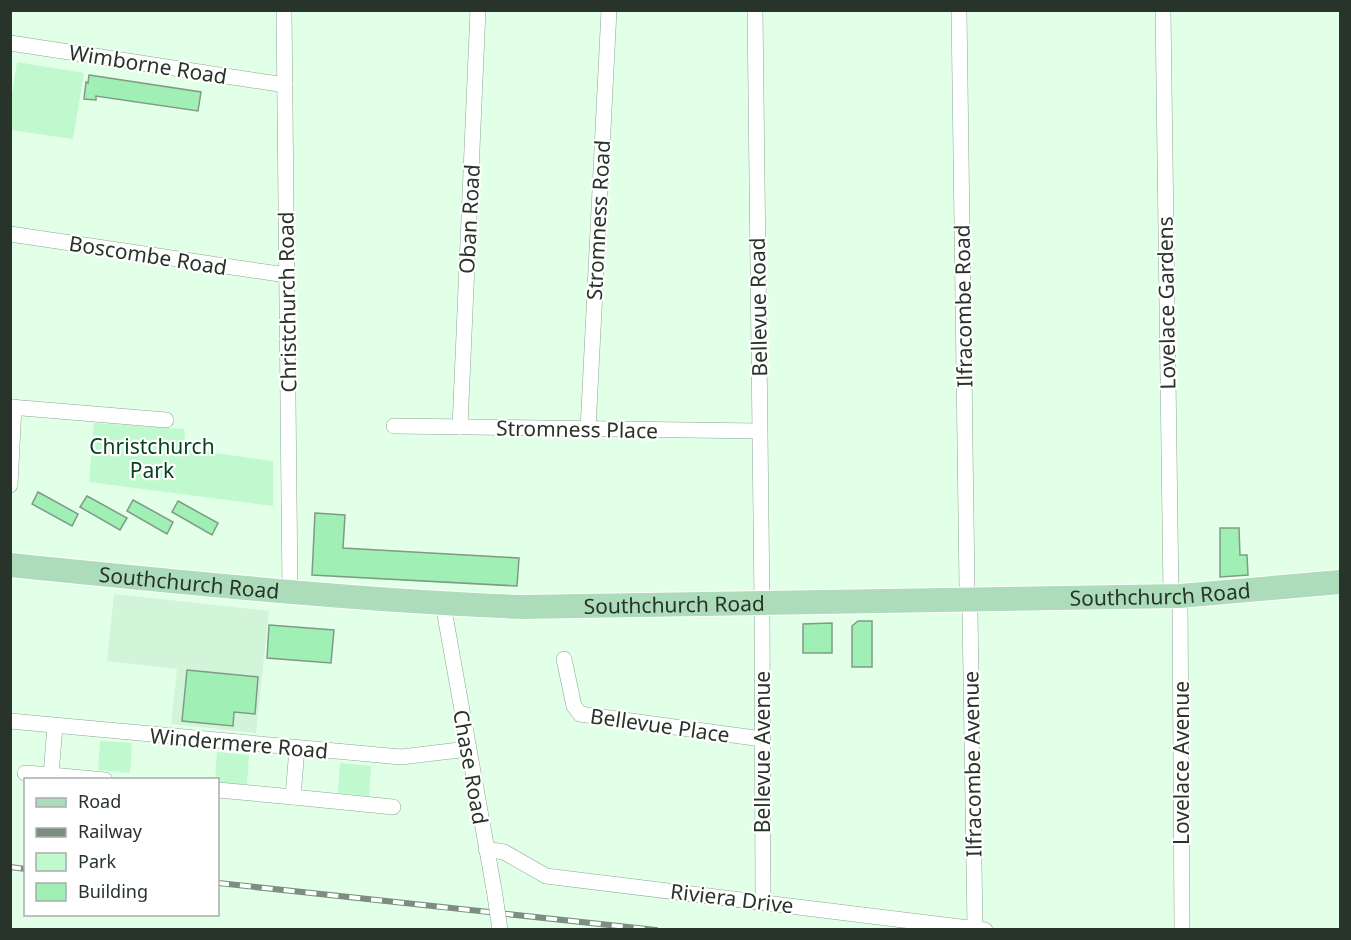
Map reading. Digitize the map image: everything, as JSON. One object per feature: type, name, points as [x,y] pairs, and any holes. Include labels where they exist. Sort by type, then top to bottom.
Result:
[{"type":"main road","name":"Southchurch Road","points":[[10,565],[290,593],[521,607],[1175,596],[1341,582]]},
{"type":"street","name":"Christchurch Road","points":[[284,10],[290,593]]},
{"type":"street","name":"Oban Road","points":[[460,427],[478,10]]},
{"type":"street","name":"Stromness Road","points":[[588,429],[609,10]]},
{"type":"street","name":"Bellevue Road","points":[[755,10],[762,603]]},
{"type":"street","name":"Ilfracombe Road","points":[[960,10],[968,601]]},
{"type":"street","name":"Lovelace Gardens","points":[[1163,10],[1175,596]]},
{"type":"street","name":"Wimborne Road","points":[[10,43],[285,85]]},
{"type":"street","name":"Boscombe Road","points":[[10,234],[286,275]]},
{"type":"street","points":[[10,485],[12,407],[166,420]]},
{"type":"street","name":"Stromness Place","points":[[394,426],[759,431]]},
{"type":"street","name":"Lovelace Avenue","points":[[1175,596],[1182,930]]},
{"type":"street","name":"Ilfracombe Avenue","points":[[968,601],[980,929]]},
{"type":"street","name":"Bellevue Avenue","points":[[762,603],[763,901]]},
{"type":"street","name":"Chase Road","points":[[443,604],[500,930]]},
{"type":"street","name":"Bellevue Place","points":[[564,659],[574,706],[580,714],[762,739]]},
{"type":"street","name":"Windermere Road","points":[[10,722],[401,758],[468,749]]},
{"type":"street","points":[[51,775],[55,726]]},
{"type":"street","points":[[293,797],[297,748]]},
{"type":"street","points":[[25,772],[83,778]]},
{"type":"street","points":[[219,790],[393,807]]},
{"type":"street","name":"Riviera Drive","points":[[486,849],[504,852],[546,876],[980,929]]},
{"type":"shaded area","points":[[114,594],[269,611],[256,733],[171,724],[177,669],[107,661]]},
{"type":"green space","points":[[17,62],[84,73],[73,139],[11,130],[11,101]]},
{"type":"green space","name":"Christchurch Park","points":[[94,423],[184,429],[186,449],[273,461],[273,506],[89,482]]},
{"type":"green space","points":[[100,741],[132,743],[130,773],[98,770]]},
{"type":"green space","points":[[217,752],[249,755],[247,785],[219,782],[219,778],[215,778]]},
{"type":"green space","points":[[340,763],[371,766],[369,796],[338,793]]},
{"type":"building","points":[[89,75],[201,92],[198,111],[96,96],[96,100],[84,99]]},
{"type":"building","points":[[38,492],[78,514],[72,526],[32,504]]},
{"type":"building","points":[[87,496],[127,518],[120,530],[80,507]]},
{"type":"building","points":[[133,500],[173,522],[167,534],[127,511]]},
{"type":"building","points":[[178,501],[218,523],[212,535],[172,512]]},
{"type":"building","points":[[315,513],[345,515],[343,548],[519,558],[517,586],[312,575]]},
{"type":"building","points":[[1220,528],[1239,528],[1240,555],[1247,555],[1248,575],[1220,577]]},
{"type":"building","points":[[858,621],[872,621],[872,667],[852,667],[852,626]]},
{"type":"building","points":[[832,623],[832,653],[803,653],[803,624]]},
{"type":"building","points":[[269,625],[334,630],[331,663],[267,658]]},
{"type":"building","points":[[187,670],[258,677],[255,714],[234,712],[233,726],[182,721]]},
{"type":"railway","points":[[10,867],[24,869]]},
{"type":"railway","points":[[219,883],[656,930]]}]
